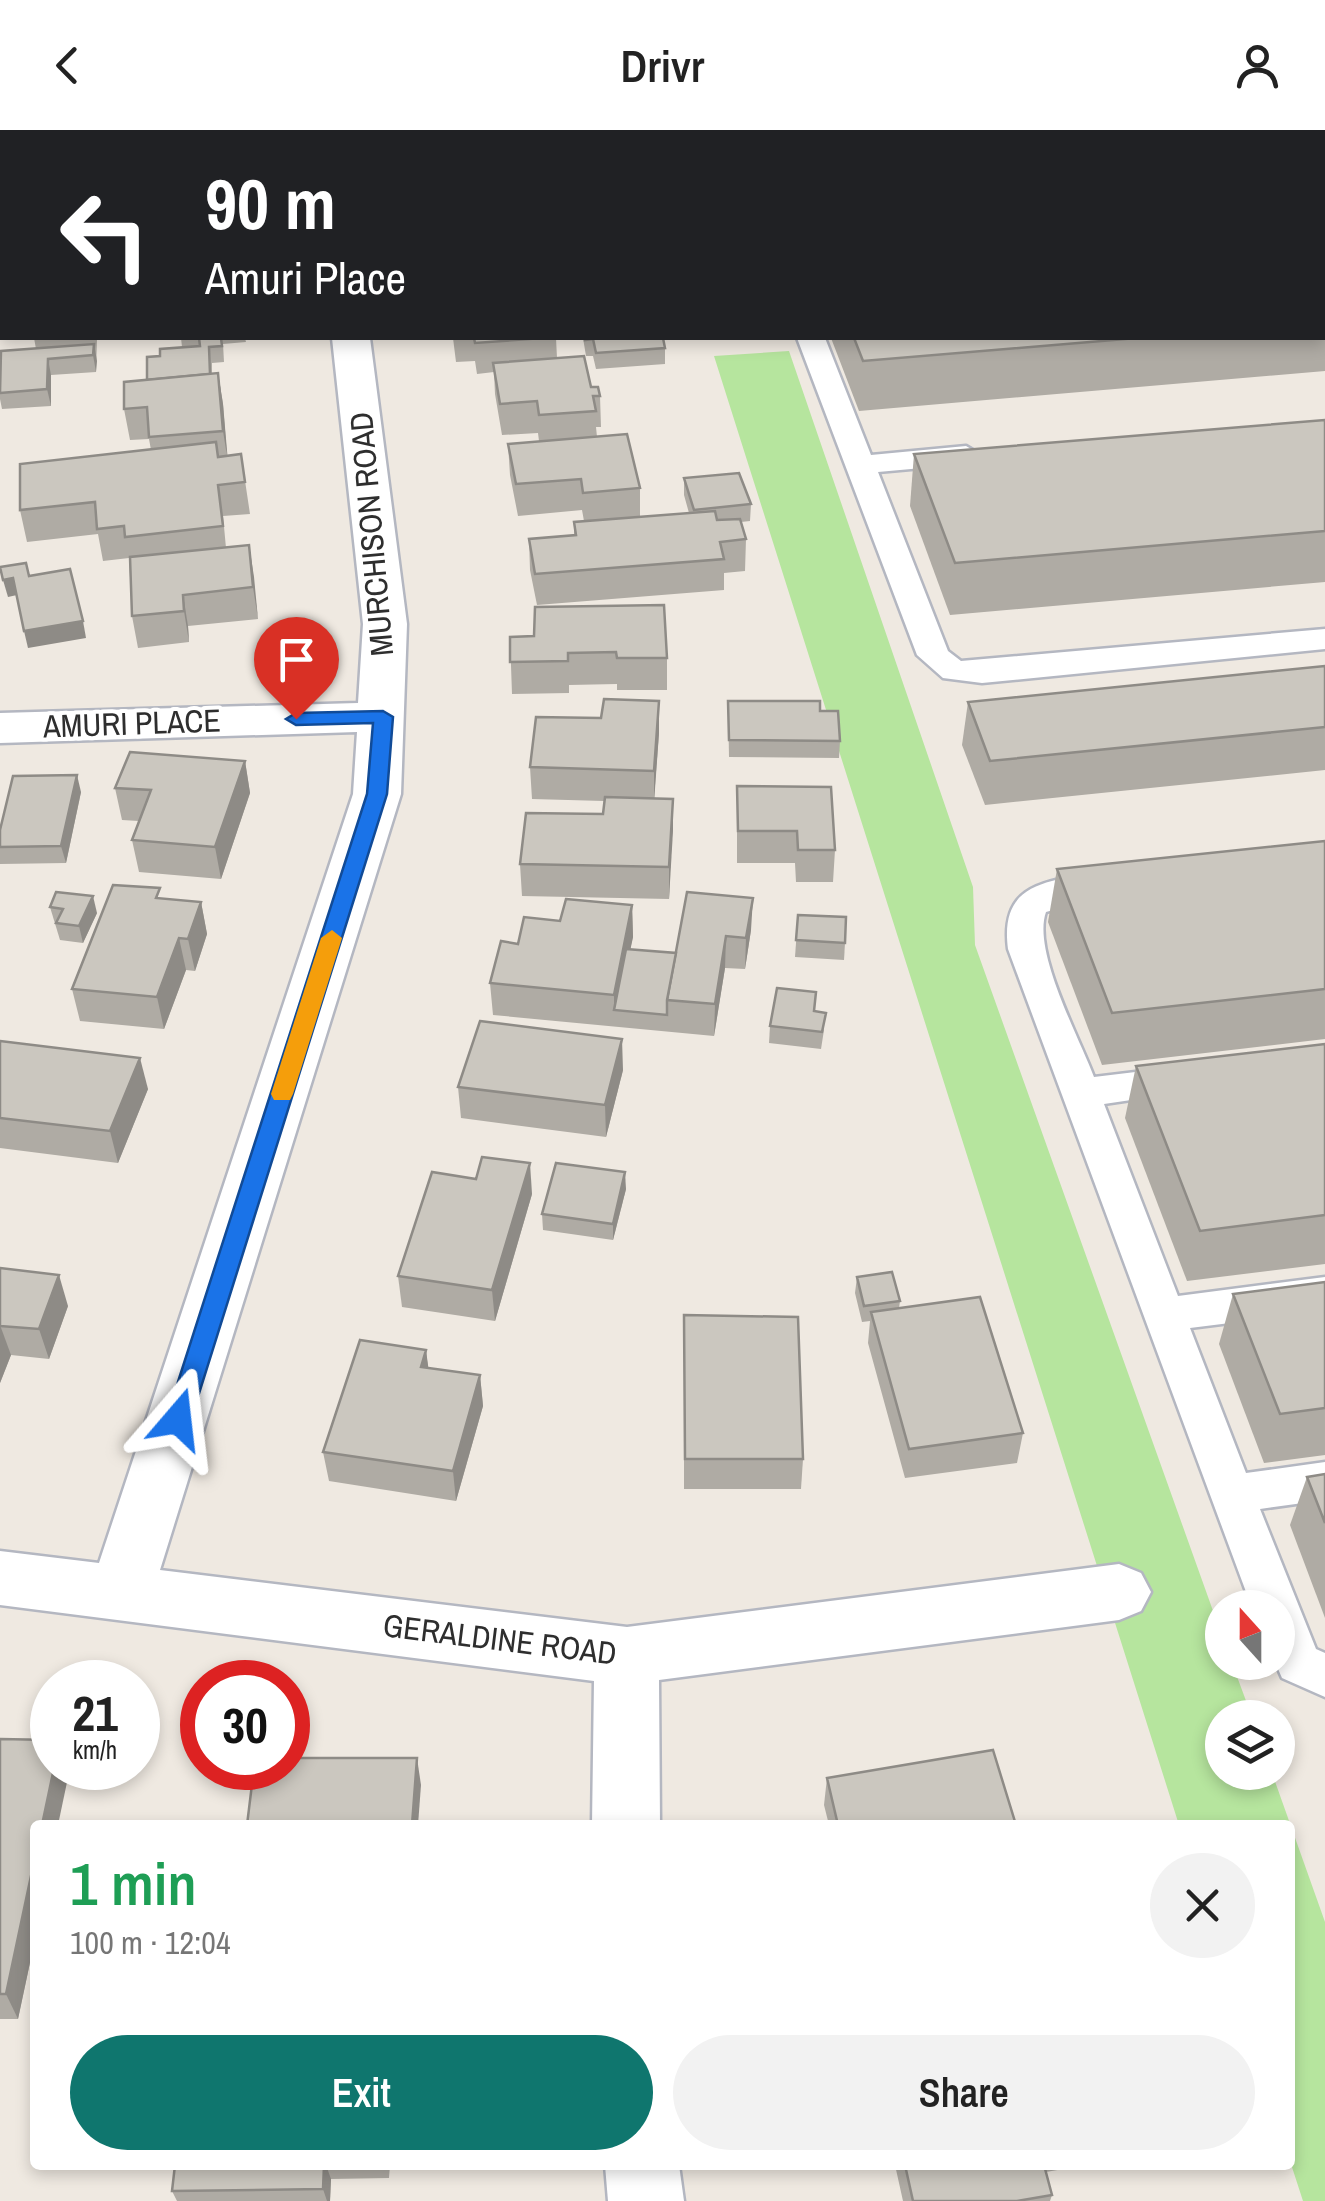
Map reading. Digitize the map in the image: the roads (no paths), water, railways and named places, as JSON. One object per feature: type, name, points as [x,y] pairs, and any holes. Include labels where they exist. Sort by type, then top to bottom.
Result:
[{"type":"street","name":"MURCHISON ROAD","points":[[122,1590],[377,794],[384,624],[351,340]]},
{"type":"street","name":"AMURI PLACE","points":[[0,728],[383,717]]},
{"type":"street","name":"GERALDINE ROAD","points":[[0,1578],[122,1590],[628,1656],[1119,1592]]},
{"type":"street","points":[[626,1820],[628,1656]]},
{"type":"street","points":[[643,2170],[646,2201]]},
{"type":"lane","points":[[811,340],[933,655],[946,668],[960,674],[1325,639]]},
{"type":"lane","points":[[860,465],[996,452]]},
{"type":"lane","points":[[1132,879],[1051,894],[1030,906],[1023,925],[1026,948],[1268,1590]]},
{"type":"lane","points":[[1079,1093],[1230,1075]]},
{"type":"lane","points":[[1164,1315],[1325,1294]]},
{"type":"lane","points":[[1232,1494],[1325,1481]]},
{"type":"lane","points":[[1295,1654],[1299,1663],[1325,1676]]}]
